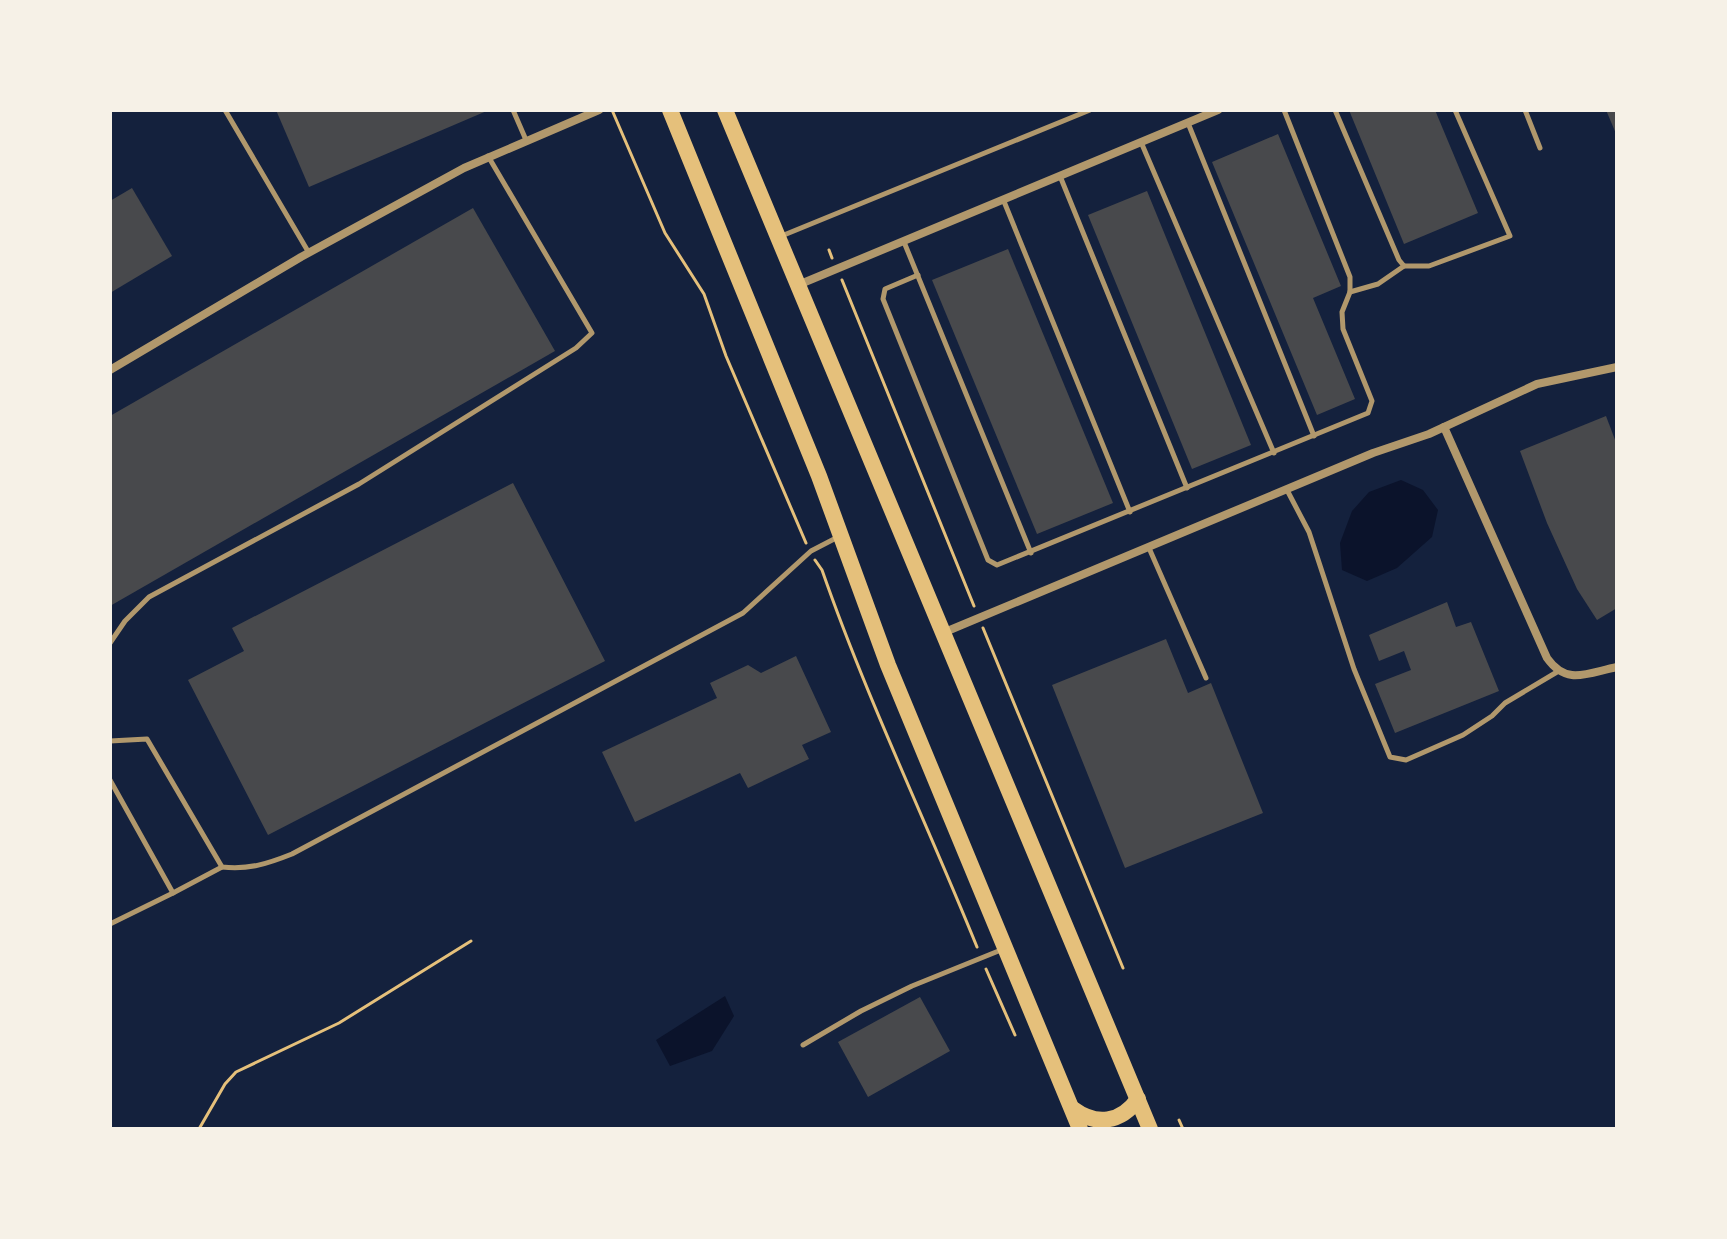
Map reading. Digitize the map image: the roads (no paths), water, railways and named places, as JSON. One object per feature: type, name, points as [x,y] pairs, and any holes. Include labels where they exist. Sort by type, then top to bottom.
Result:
[{"type":"main road","points":[[670,110],[802,433],[894,680],[1080,1129]]},
{"type":"main road","points":[[725,110],[1150,1129]]},
{"type":"main road","points":[[1071,1108],[1085,1118],[1104,1120],[1124,1114],[1138,1099]]},
{"type":"street","points":[[110,370],[309,253],[488,156],[599,110]]},
{"type":"street","points":[[797,285],[1218,110]]},
{"type":"street","points":[[945,632],[1444,427],[1537,384],[1617,367]]},
{"type":"street","points":[[1444,427],[1547,658],[1557,672],[1572,676],[1617,667]]},
{"type":"lane","points":[[225,110],[309,253]]},
{"type":"lane","points":[[513,110],[526,140]]},
{"type":"lane","points":[[777,237],[1090,110]]},
{"type":"lane","points":[[918,275],[885,289],[883,299],[988,560],[997,565],[1368,413],[1372,401],[1343,329],[1342,312],[1350,292],[1350,277],[1284,110]]},
{"type":"lane","points":[[1335,110],[1404,266]]},
{"type":"lane","points":[[1350,292],[1378,284],[1404,266],[1429,266],[1510,236],[1455,110]]},
{"type":"lane","points":[[1525,110],[1540,148]]},
{"type":"lane","points":[[1188,123],[1314,436]]},
{"type":"lane","points":[[1141,142],[1274,453]]},
{"type":"lane","points":[[110,643],[125,621],[149,597],[359,484],[576,348],[592,333],[488,156]]},
{"type":"lane","points":[[1060,176],[1187,488]]},
{"type":"lane","points":[[1003,199],[1130,512]]},
{"type":"lane","points":[[903,241],[1031,553]]},
{"type":"lane","points":[[1287,489],[1309,532],[1354,669],[1390,757],[1406,760],[1463,735],[1492,716],[1505,703],[1557,672]]},
{"type":"lane","points":[[110,924],[222,867],[245,870],[267,864],[334,832],[743,613],[811,551],[841,536]]},
{"type":"lane","points":[[1149,547],[1206,678]]},
{"type":"lane","points":[[110,741],[147,739],[222,867]]},
{"type":"lane","points":[[110,780],[173,893]]},
{"type":"lane","points":[[803,1045],[887,998],[955,967],[1006,949]]},
{"type":"water","points":[[1401,480],[1423,490],[1438,510],[1432,537],[1397,568],[1367,581],[1342,570],[1340,543],[1352,511],[1369,492]]},
{"type":"water","points":[[725,996],[734,1016],[712,1051],[670,1066],[656,1040]]}]
